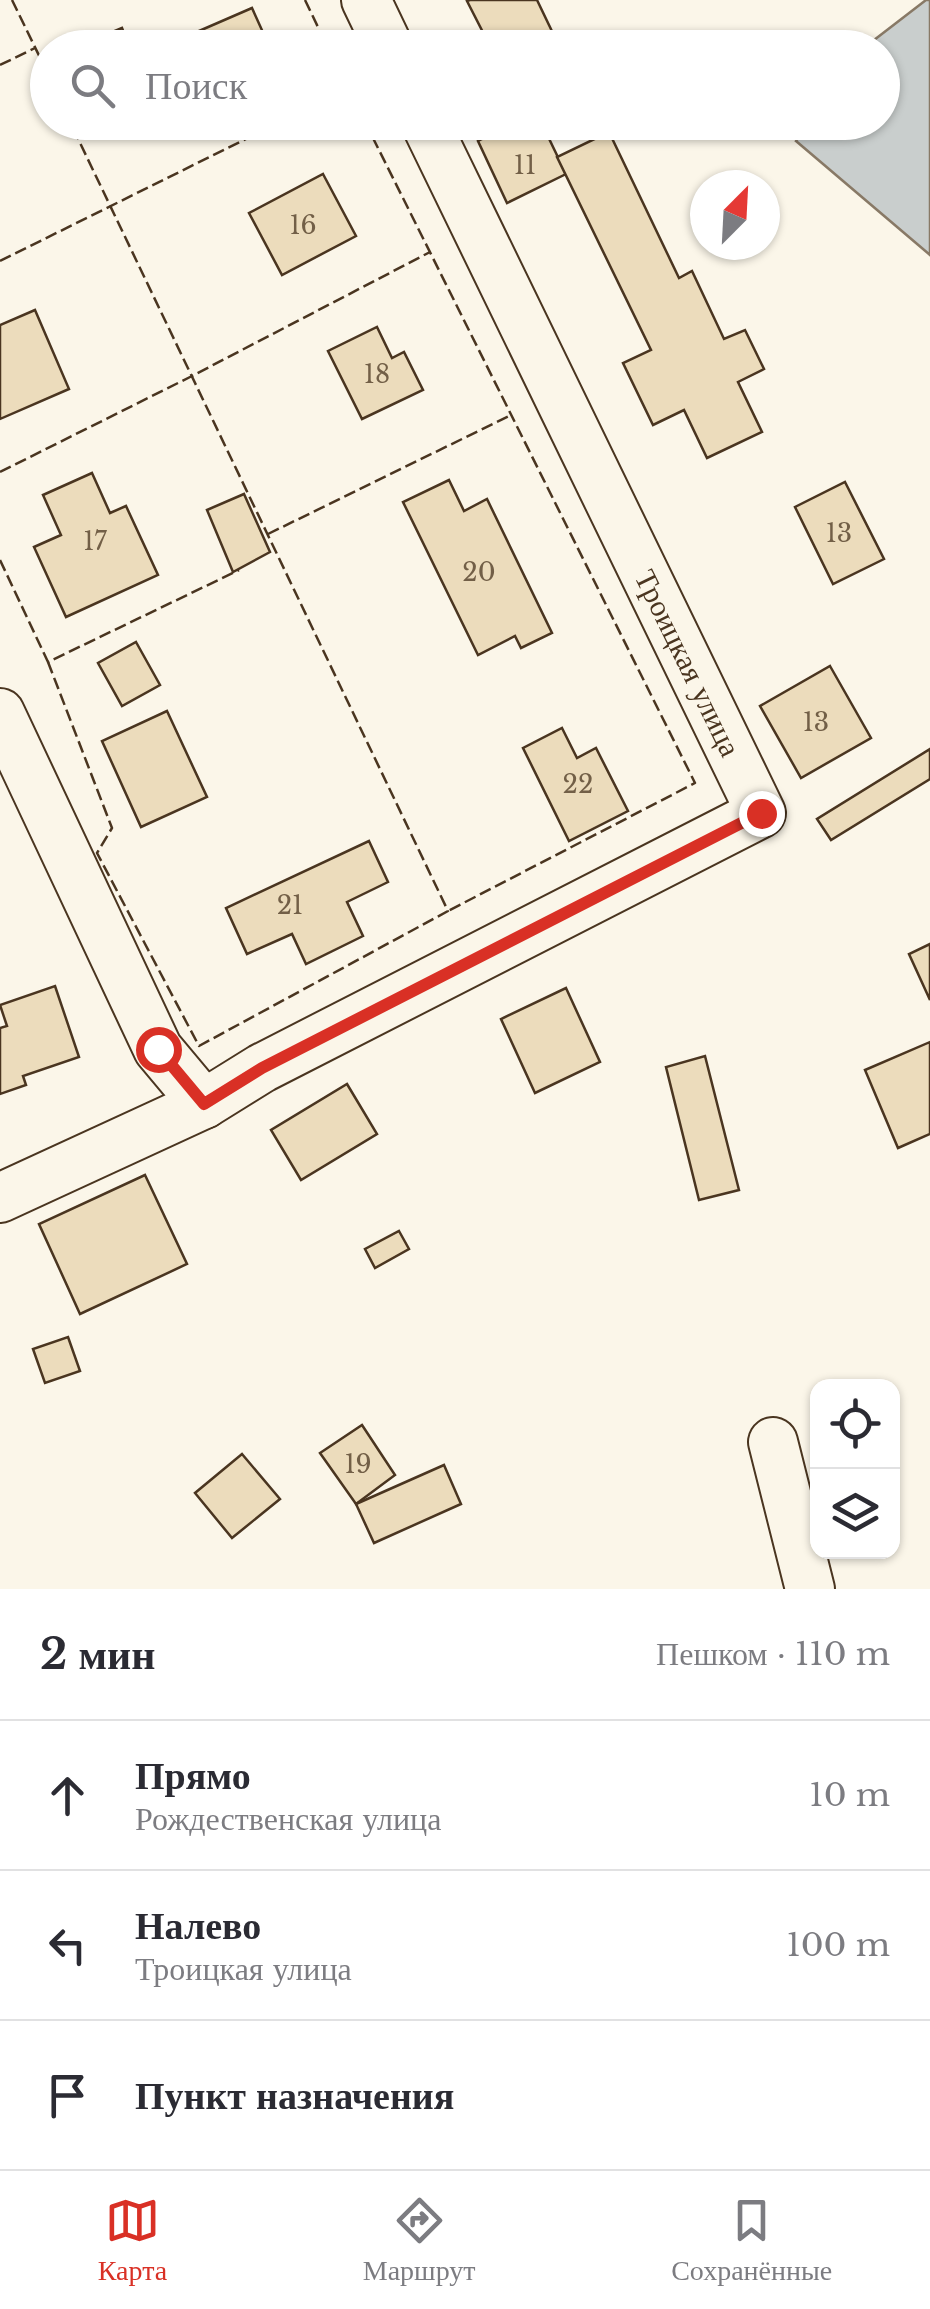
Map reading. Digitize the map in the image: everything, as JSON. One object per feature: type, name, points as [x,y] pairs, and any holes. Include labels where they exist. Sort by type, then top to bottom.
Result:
[{"type":"street","points":[[366,0],[380,30]]},
{"type":"street","name":"Троицкая улица","points":[[0,1198],[204,1104],[262,1068],[761,813],[434,140]]},
{"type":"street","points":[[0,713],[158,1049],[204,1104]]},
{"type":"street","points":[[774,1442],[810,1589]]},
{"type":"shaded area","points":[[930,0],[930,255],[796,141],[900,140],[900,30],[887,30]]},
{"type":"building","points":[[537,0],[551,30],[482,30],[467,1]]},
{"type":"building","points":[[252,8],[262,30],[201,30]]},
{"type":"building","points":[[550,140],[566,174],[507,203],[478,141]]},
{"type":"building","points":[[592,140],[613,140],[679,278],[692,271],[724,339],[745,330],[764,369],[738,382],[762,432],[707,458],[684,410],[653,425],[623,363],[651,350],[557,157]]},
{"type":"building","points":[[323,174],[356,236],[282,275],[249,213]]},
{"type":"building","points":[[35,310],[69,389],[0,419],[0,325]]},
{"type":"building","points":[[377,327],[392,358],[404,352],[423,390],[362,419],[328,351]]},
{"type":"building","points":[[92,473],[110,513],[126,506],[158,575],[66,617],[34,547],[61,535],[43,495]]},
{"type":"building","points":[[449,480],[464,511],[487,499],[552,633],[521,648],[515,636],[478,655],[403,502]]},
{"type":"building","points":[[845,482],[884,559],[833,584],[795,507]]},
{"type":"building","points":[[244,494],[270,552],[233,572],[207,510]]},
{"type":"building","points":[[136,642],[160,685],[122,706],[98,663]]},
{"type":"building","points":[[830,666],[871,738],[801,778],[760,706]]},
{"type":"building","points":[[167,711],[207,797],[141,827],[102,741]]},
{"type":"building","points":[[562,728],[577,758],[596,748],[628,811],[569,841],[523,748]]},
{"type":"building","points":[[930,749],[930,779],[831,840],[817,819]]},
{"type":"building","points":[[369,841],[388,882],[347,902],[363,936],[306,964],[292,934],[247,954],[226,908]]},
{"type":"building","points":[[930,944],[930,1000],[909,954]]},
{"type":"building","points":[[55,986],[79,1057],[23,1076],[26,1085],[0,1094],[0,1028],[7,1026],[0,1005]]},
{"type":"building","points":[[566,988],[600,1062],[535,1093],[501,1019]]},
{"type":"building","points":[[930,1042],[930,1134],[898,1148],[865,1070]]},
{"type":"building","points":[[705,1056],[739,1190],[699,1200],[666,1067]]},
{"type":"building","points":[[347,1084],[377,1134],[301,1180],[271,1130]]},
{"type":"building","points":[[145,1175],[187,1264],[80,1314],[39,1224]]},
{"type":"building","points":[[399,1231],[409,1249],[375,1268],[365,1249]]},
{"type":"building","points":[[68,1337],[80,1371],[45,1383],[33,1349]]},
{"type":"building","points":[[362,1425],[395,1475],[356,1504],[320,1453]]},
{"type":"building","points":[[242,1454],[280,1499],[232,1538],[195,1493]]},
{"type":"building","points":[[444,1465],[461,1504],[374,1543],[356,1504]]},
{"type":"fence","points":[[12,0],[30,37]]},
{"type":"fence","points":[[305,0],[319,30]]},
{"type":"fence","points":[[0,65],[30,50]]},
{"type":"fence","points":[[48,662],[112,828],[97,853],[199,1046],[448,911],[79,140]]},
{"type":"fence","points":[[0,261],[244,140]]},
{"type":"fence","points":[[374,140],[695,783],[448,911]]},
{"type":"fence","points":[[0,472],[430,252]]},
{"type":"fence","points":[[268,534],[511,415]]},
{"type":"fence","points":[[0,560],[48,662],[239,570]]},
{"type":"route","points":[[158,1049],[204,1104],[262,1068],[761,813]]}]
